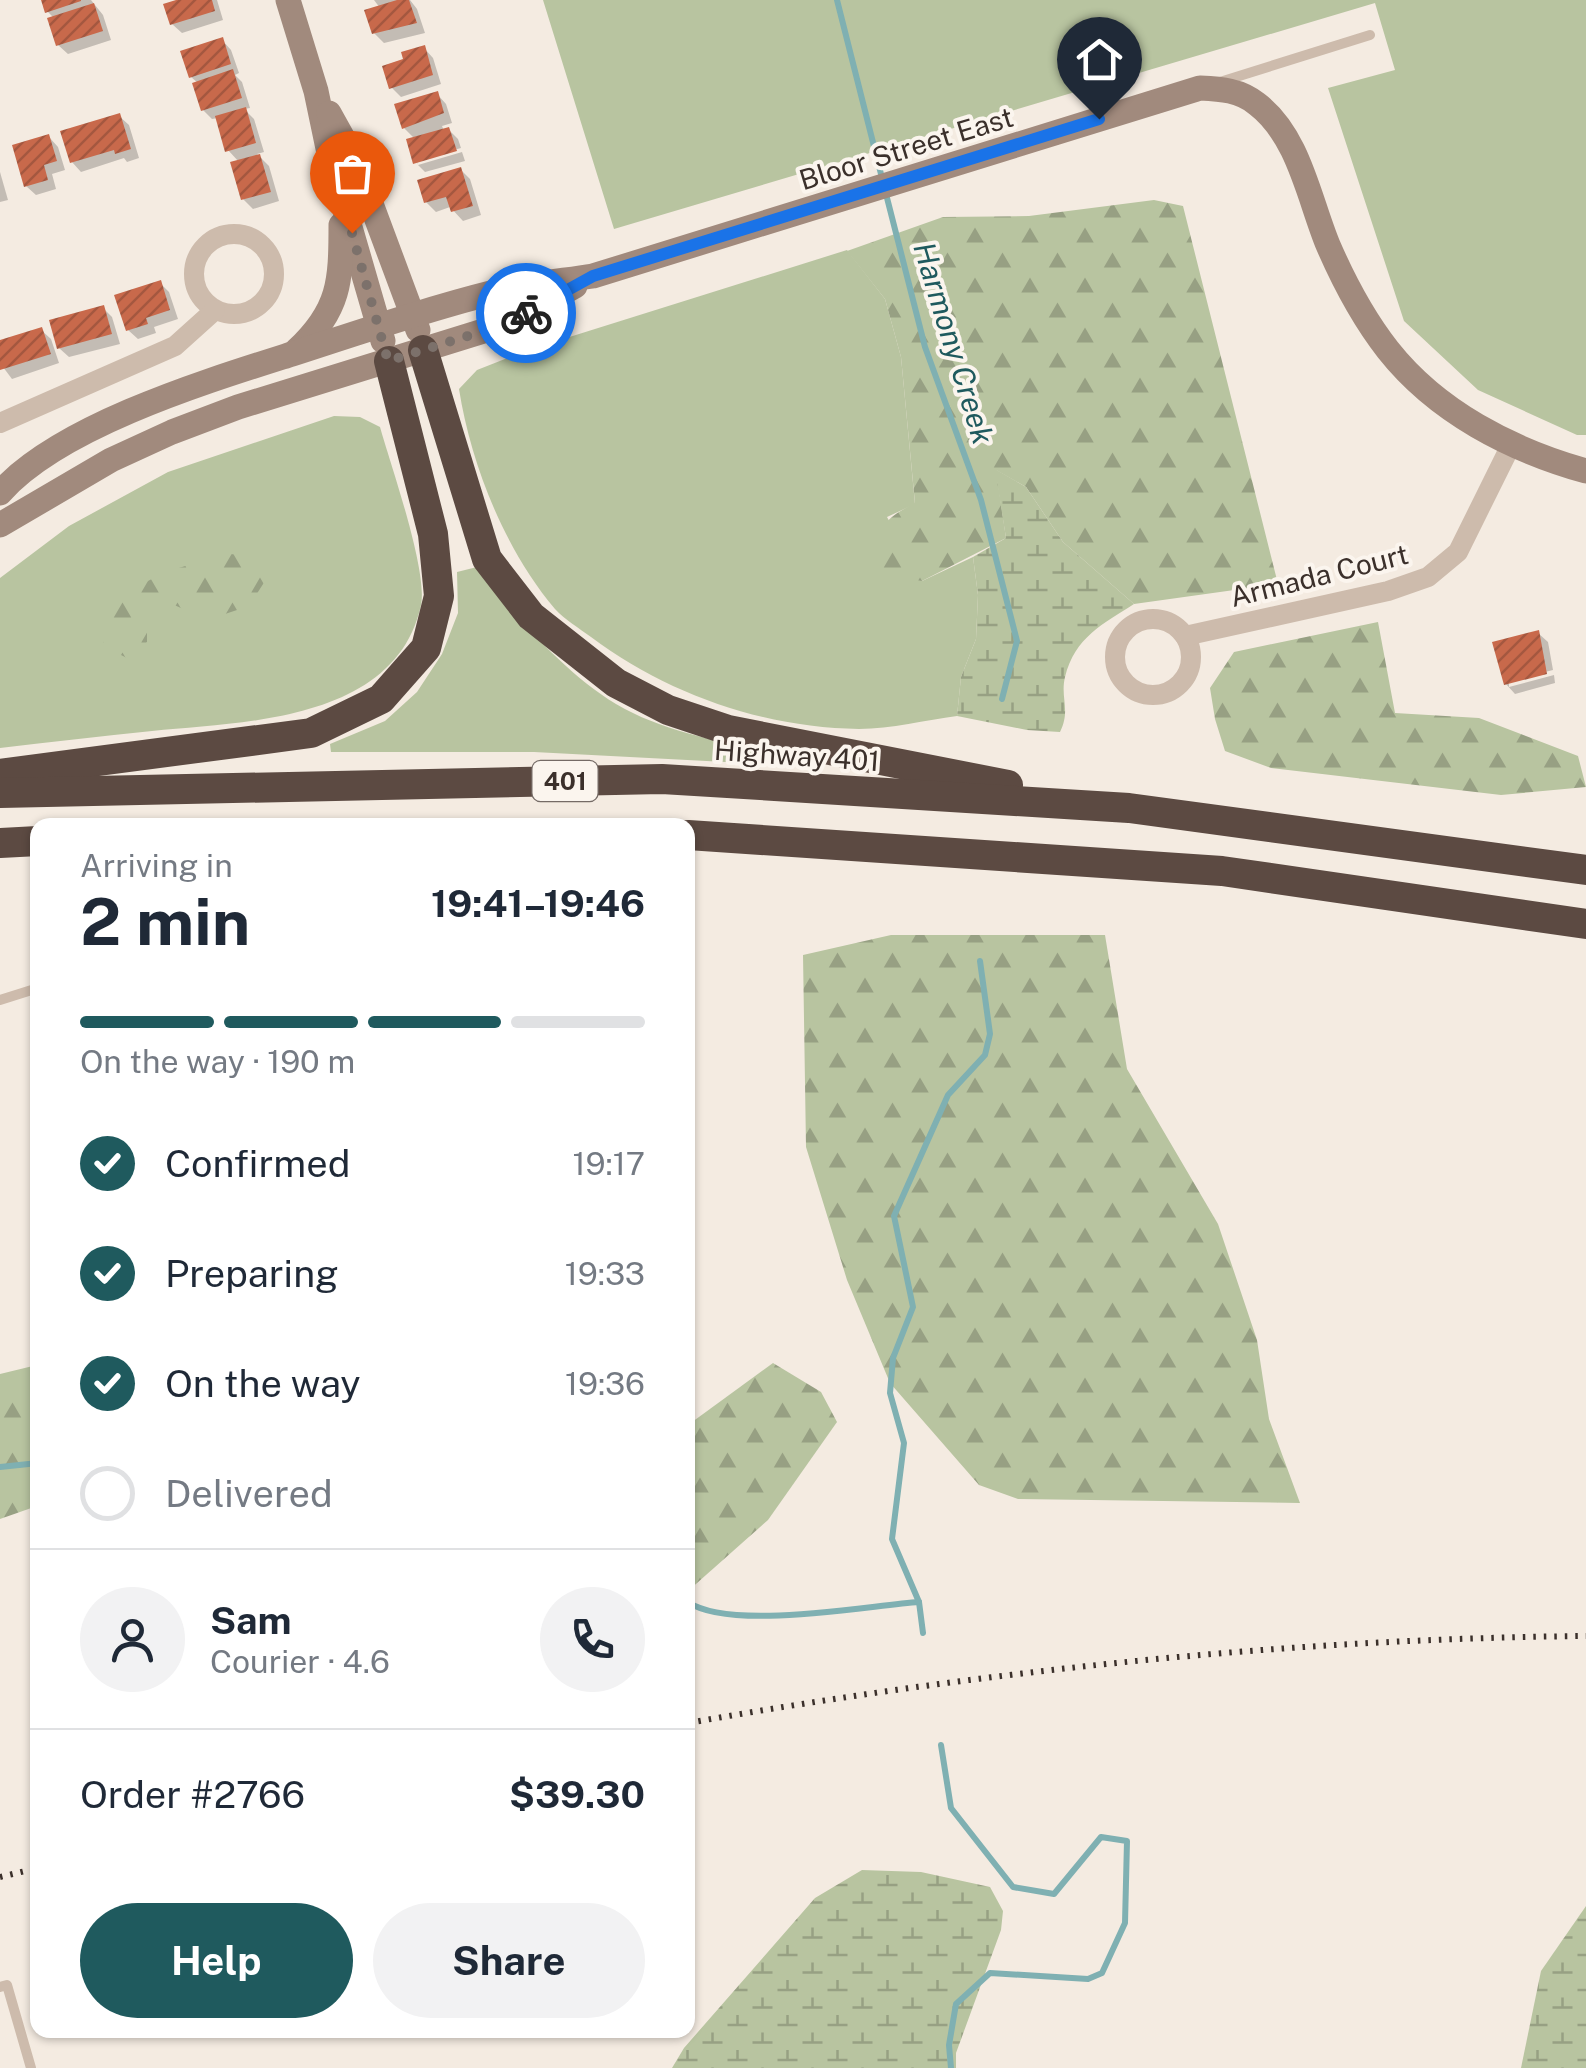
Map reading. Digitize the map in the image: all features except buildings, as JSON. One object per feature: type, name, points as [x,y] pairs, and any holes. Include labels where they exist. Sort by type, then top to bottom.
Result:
[{"type":"highway","points":[[423,350],[488,559],[530,616],[616,683],[668,710],[728,730],[1129,808]]},
{"type":"highway","points":[[0,774],[311,733],[381,699],[426,648],[440,596],[434,534],[388,361]]},
{"type":"highway","name":"Highway 401","points":[[0,793],[662,778],[1129,808],[1586,870]]},
{"type":"highway","points":[[695,834],[1222,871],[1586,924]]},
{"type":"highway","points":[[0,843],[30,841]]},
{"type":"main road","points":[[288,0],[388,361]]},
{"type":"main road","name":"Bloor Street East","points":[[0,493],[26,470],[116,418],[206,381],[499,290],[593,276],[1200,88],[1234,90],[1258,104],[1278,127],[1294,155],[1342,277],[1388,349],[1437,400],[1511,445],[1586,470]]},
{"type":"main road","points":[[316,91],[354,158],[414,315],[423,350]]},
{"type":"main road","points":[[294,354],[327,318],[336,296],[341,278],[341,200]]},
{"type":"main road","name":"Bloor Street East","points":[[0,526],[111,460],[172,432],[238,407],[506,324],[593,276]]},
{"type":"street","points":[[0,423],[175,346],[216,310],[242,313],[255,308],[272,288],[272,260],[255,240],[230,234],[217,238],[199,255],[194,280],[206,302],[216,310]]},
{"type":"street","name":"Armada Court","points":[[1185,636],[1388,591],[1428,576],[1458,552],[1511,445]]},
{"type":"lane","points":[[1200,88],[1370,36]]},
{"type":"lane","points":[[0,1000],[30,991]]},
{"type":"lane","points":[[0,1987],[7,1985],[31,2068]]},
{"type":"green space","points":[[543,0],[1586,0],[1586,435],[1577,435],[1478,390],[1404,321],[1328,88],[1395,70],[1375,3],[614,229]]},
{"type":"green space","points":[[1154,200],[1183,206],[1278,584],[1134,604],[1063,542],[1026,487],[996,470],[1006,538],[922,581],[875,573],[875,548],[881,529],[894,515],[915,503],[901,357],[885,299],[847,251],[943,217],[1029,216]]},
{"type":"green space","points":[[847,250],[885,299],[901,357],[915,504],[887,517],[922,581],[973,557],[978,595],[976,639],[961,677],[957,716],[871,729],[788,722],[718,704],[652,675],[563,617],[537,586],[506,534],[481,476],[459,389],[477,370],[528,350]]},
{"type":"green space","points":[[334,416],[360,417],[380,427],[419,568],[421,605],[406,643],[382,672],[349,693],[271,718],[0,748],[0,578],[69,526],[168,472]]},
{"type":"green space","points":[[995,469],[1026,487],[1063,542],[1134,604],[1092,633],[1076,652],[1065,677],[1065,717],[1060,732],[1027,730],[957,716],[961,677],[976,639],[978,595],[973,557],[1006,538]]},
{"type":"green space","points":[[229,554],[265,556],[272,570],[249,606],[207,620],[170,603],[147,612],[147,642],[127,658],[103,646],[111,615],[134,590],[164,574]]},
{"type":"green space","points":[[477,567],[558,659],[616,704],[675,729],[780,754],[784,765],[534,752],[331,752],[330,744],[385,721],[417,692],[442,654],[458,613],[457,572]]},
{"type":"green space","points":[[1378,622],[1395,713],[1479,718],[1578,756],[1586,787],[1501,795],[1271,768],[1225,751],[1210,688],[1234,652]]},
{"type":"green space","points":[[891,935],[1105,935],[1127,1069],[1218,1224],[1257,1340],[1269,1419],[1300,1503],[1018,1499],[979,1485],[890,1383],[847,1280],[806,1147],[803,955]]},
{"type":"green space","points":[[773,1363],[821,1392],[837,1422],[768,1520],[695,1585],[695,1420]]},
{"type":"green space","points":[[30,1367],[30,1508],[0,1519],[0,1374]]},
{"type":"green space","points":[[862,1870],[921,1872],[990,1887],[1003,1911],[1001,1930],[956,2053],[956,2068],[672,2068],[684,2048],[815,1898]]},
{"type":"green space","points":[[1586,1906],[1586,2068],[1521,2068],[1541,1971]]},
{"type":"waterway","name":"Harmony Creek","points":[[837,0],[882,178]]},
{"type":"waterway","name":"Harmony Creek","points":[[885,190],[925,347],[981,500],[1017,641],[1002,699]]},
{"type":"waterway","name":"Harmony Creek","points":[[923,1633],[919,1602],[892,1539],[904,1443],[890,1393],[893,1358],[913,1307],[894,1216],[948,1095],[985,1055],[990,1034],[980,961]]},
{"type":"waterway","points":[[0,1467],[30,1464]]},
{"type":"waterway","points":[[695,1605],[734,1615],[765,1616],[919,1602]]},
{"type":"waterway","name":"Harmony Creek","points":[[941,1745],[951,1808],[1013,1887],[1054,1894],[1101,1837],[1127,1841],[1125,1923],[1102,1973],[1088,1979],[990,1973],[956,2004],[949,2045],[951,2068]]},
{"type":"railway","points":[[695,1722],[910,1688],[1135,1661],[1360,1644],[1586,1636]]},
{"type":"railway","points":[[0,1877],[30,1870]]},
{"type":"way so far","points":[[352,233],[388,361],[506,324],[526,313]]},
{"type":"route","points":[[526,313],[593,276],[1099,119]]}]
